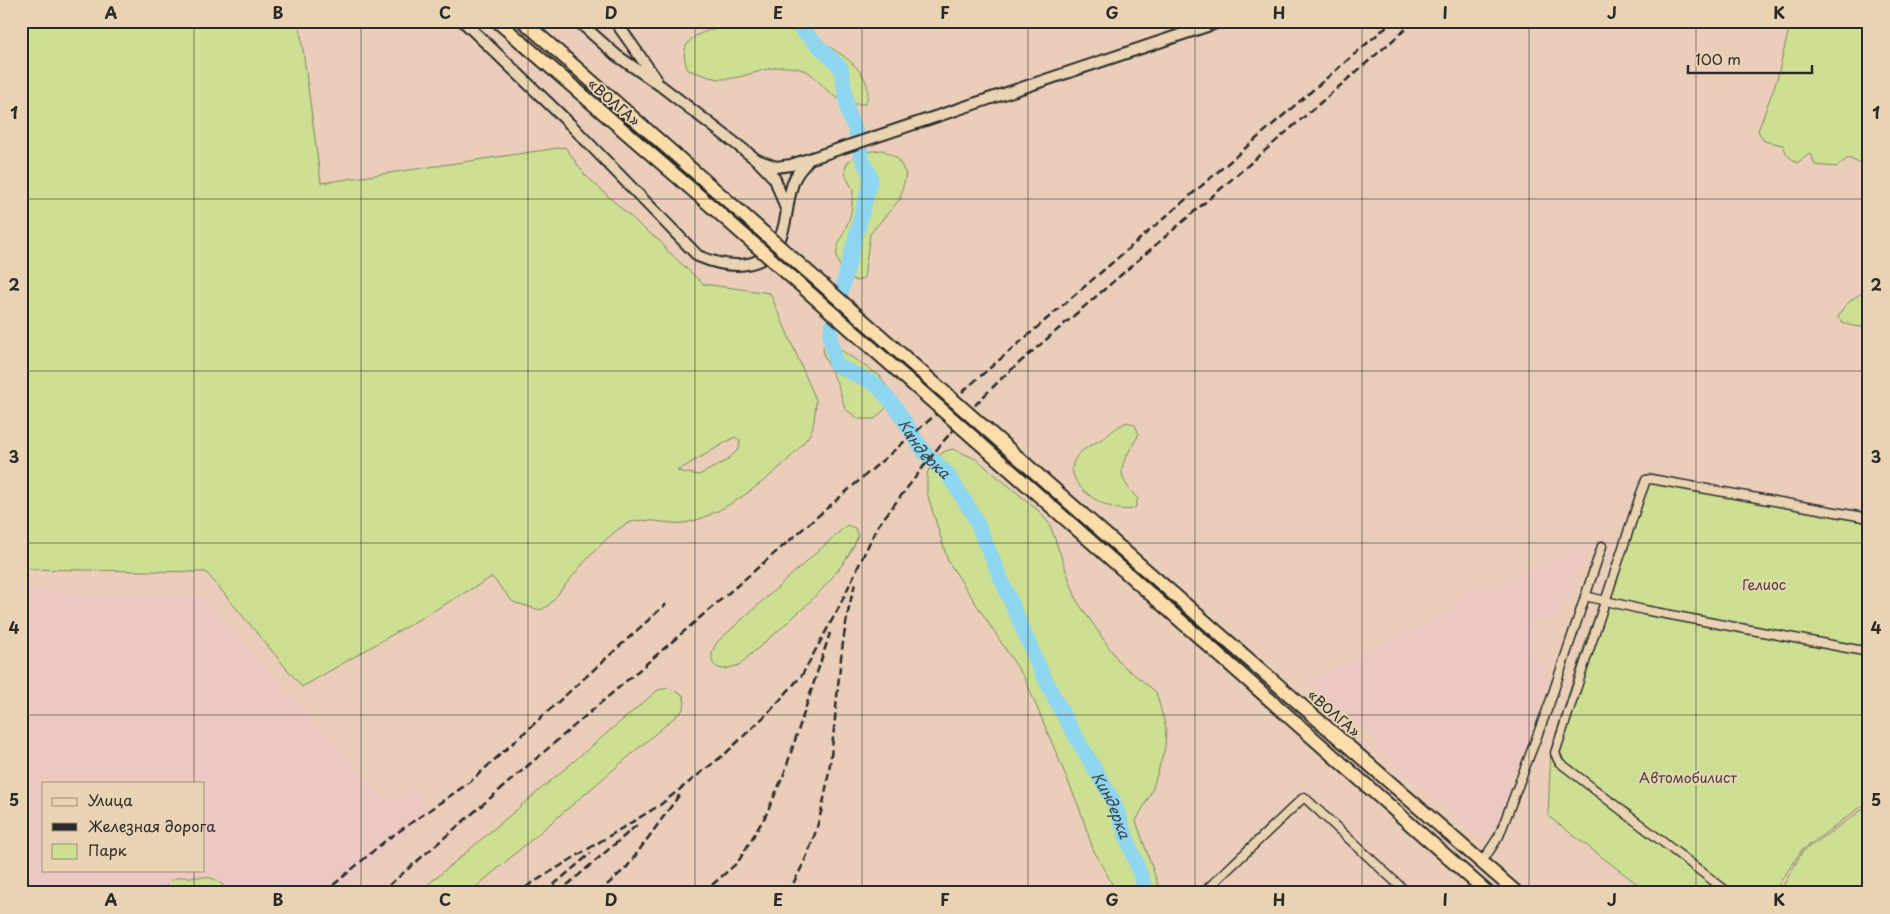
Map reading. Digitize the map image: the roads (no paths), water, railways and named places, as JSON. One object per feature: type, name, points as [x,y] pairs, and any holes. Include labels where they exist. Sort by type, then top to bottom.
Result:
[{"type":"highway","name":"«ВОЛГА»","points":[[497,21],[711,206],[1488,893]]},
{"type":"highway","name":"«ВОЛГА»","points":[[523,21],[1131,557],[1518,893]]},
{"type":"street","points":[[463,21],[569,123],[698,256],[717,264],[732,266],[758,262],[771,251],[780,238],[787,212],[790,190],[796,176],[809,160]]},
{"type":"street","points":[[578,21],[616,54],[757,160],[775,179],[787,212]]},
{"type":"street","points":[[615,21],[661,86]]},
{"type":"street","points":[[757,160],[784,167],[809,160],[1222,21]]},
{"type":"street","points":[[1729,893],[1559,762],[1556,747],[1640,496],[1646,480],[1651,479],[1869,518]]},
{"type":"street","points":[[1482,862],[1499,836],[1550,702],[1602,546]]},
{"type":"street","points":[[1585,596],[1869,652]]},
{"type":"street","points":[[1203,893],[1304,797],[1403,890],[1400,893]]},
{"type":"waterway","name":"Киндерка","points":[[793,21],[841,68],[849,117],[855,128],[862,158],[871,178],[830,335],[836,365],[875,384],[894,405],[924,452],[947,473],[974,516],[1039,667],[1066,720],[1113,800],[1147,893]]},
{"type":"railway","points":[[380,893],[1393,21]]},
{"type":"railway","points":[[516,893],[660,805],[726,753],[771,710],[802,675],[838,609],[877,527],[941,444],[978,402],[1004,376],[1415,21]]},
{"type":"railway","points":[[787,893],[806,858],[819,820],[833,742],[846,622],[855,584]]},
{"type":"railway","points":[[324,893],[385,841],[470,782],[666,604]]},
{"type":"railway","points":[[703,893],[738,862],[766,815],[784,774],[830,633]]},
{"type":"railway","points":[[598,893],[627,867],[680,794]]},
{"type":"railway","points":[[558,893],[637,825]]},
{"type":"railway","points":[[544,893],[591,853]]},
{"type":"park label","name":"Гелиос","points":[[1764,584]]},
{"type":"park label","name":"Автомобилист","points":[[1688,777]]}]
